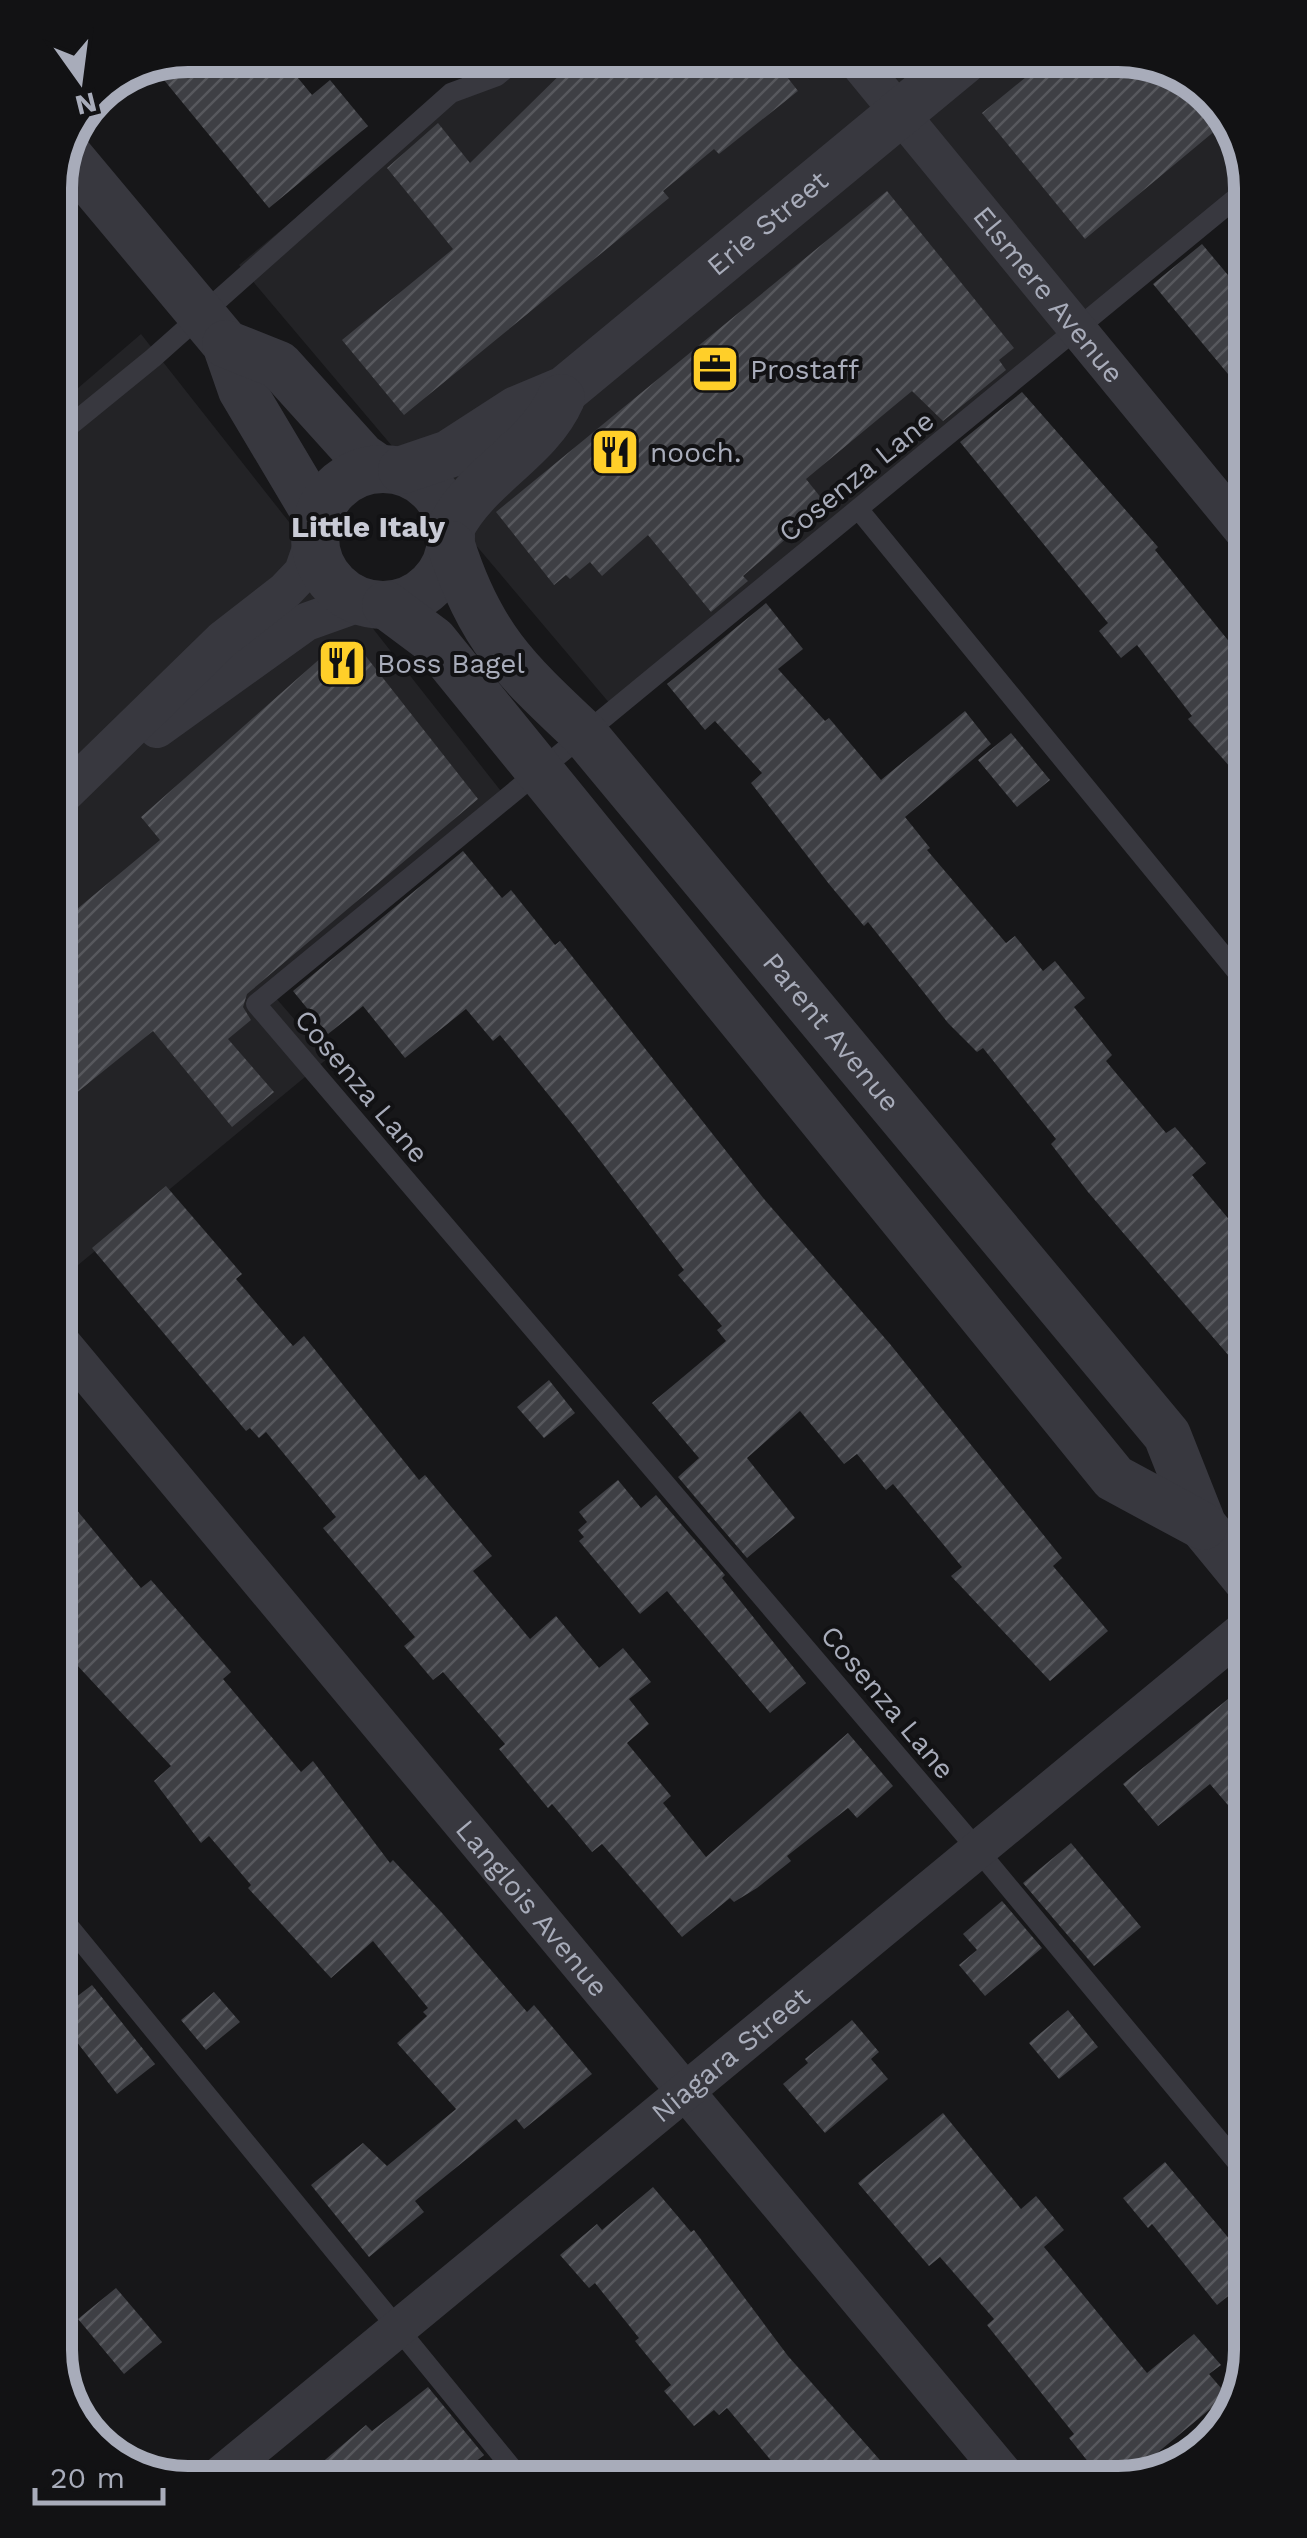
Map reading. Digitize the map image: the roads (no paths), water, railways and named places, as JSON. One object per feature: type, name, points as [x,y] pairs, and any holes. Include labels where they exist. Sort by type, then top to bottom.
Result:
[{"type":"street","name":"Elsmere Avenue","points":[[867,73],[1234,520]]},
{"type":"street","name":"Erie Street","points":[[390,469],[449,454],[517,410],[564,390],[949,73]]},
{"type":"street","points":[[76,163],[214,328],[315,528],[319,563],[332,583],[374,604]]},
{"type":"street","points":[[73,773],[306,622],[374,604],[409,600],[430,586],[444,568],[451,536],[440,498],[423,480],[362,457],[280,365],[214,328]]},
{"type":"street","name":"Erie Street","points":[[451,536],[479,486],[551,421],[564,390]]},
{"type":"street","points":[[73,771],[222,640],[286,592],[302,572],[328,494],[346,478],[390,469]]},
{"type":"street","name":"Parent Avenue","points":[[451,536],[479,619],[521,675],[584,734],[1167,1435],[1203,1526],[1234,1565]]},
{"type":"street","name":"Parent Avenue","points":[[374,604],[433,640],[1114,1478],[1203,1526]]},
{"type":"street","points":[[675,940],[723,902]]},
{"type":"street","points":[[914,1233],[964,1193]]},
{"type":"street","name":"Langlois Avenue","points":[[72,1356],[997,2466]]},
{"type":"street","name":"Niagara Street","points":[[233,2465],[1234,1638]]},
{"type":"lane","points":[[494,72],[497,76]]},
{"type":"lane","points":[[73,425],[214,328],[451,92],[502,72]]},
{"type":"lane","name":"Cosenza Lane","points":[[1234,200],[256,1004],[977,1850],[1234,2159]]},
{"type":"lane","points":[[859,510],[1234,968]]},
{"type":"lane","points":[[72,1930],[510,2465]]},
{"type":"place","name":"Prostaff","points":[[715,369]]},
{"type":"place","name":"nooch.","points":[[615,452]]},
{"type":"place","name":"Boss Bagel","points":[[342,663]]},
{"type":"district","name":"Little Italy","points":[[368,527]]}]
